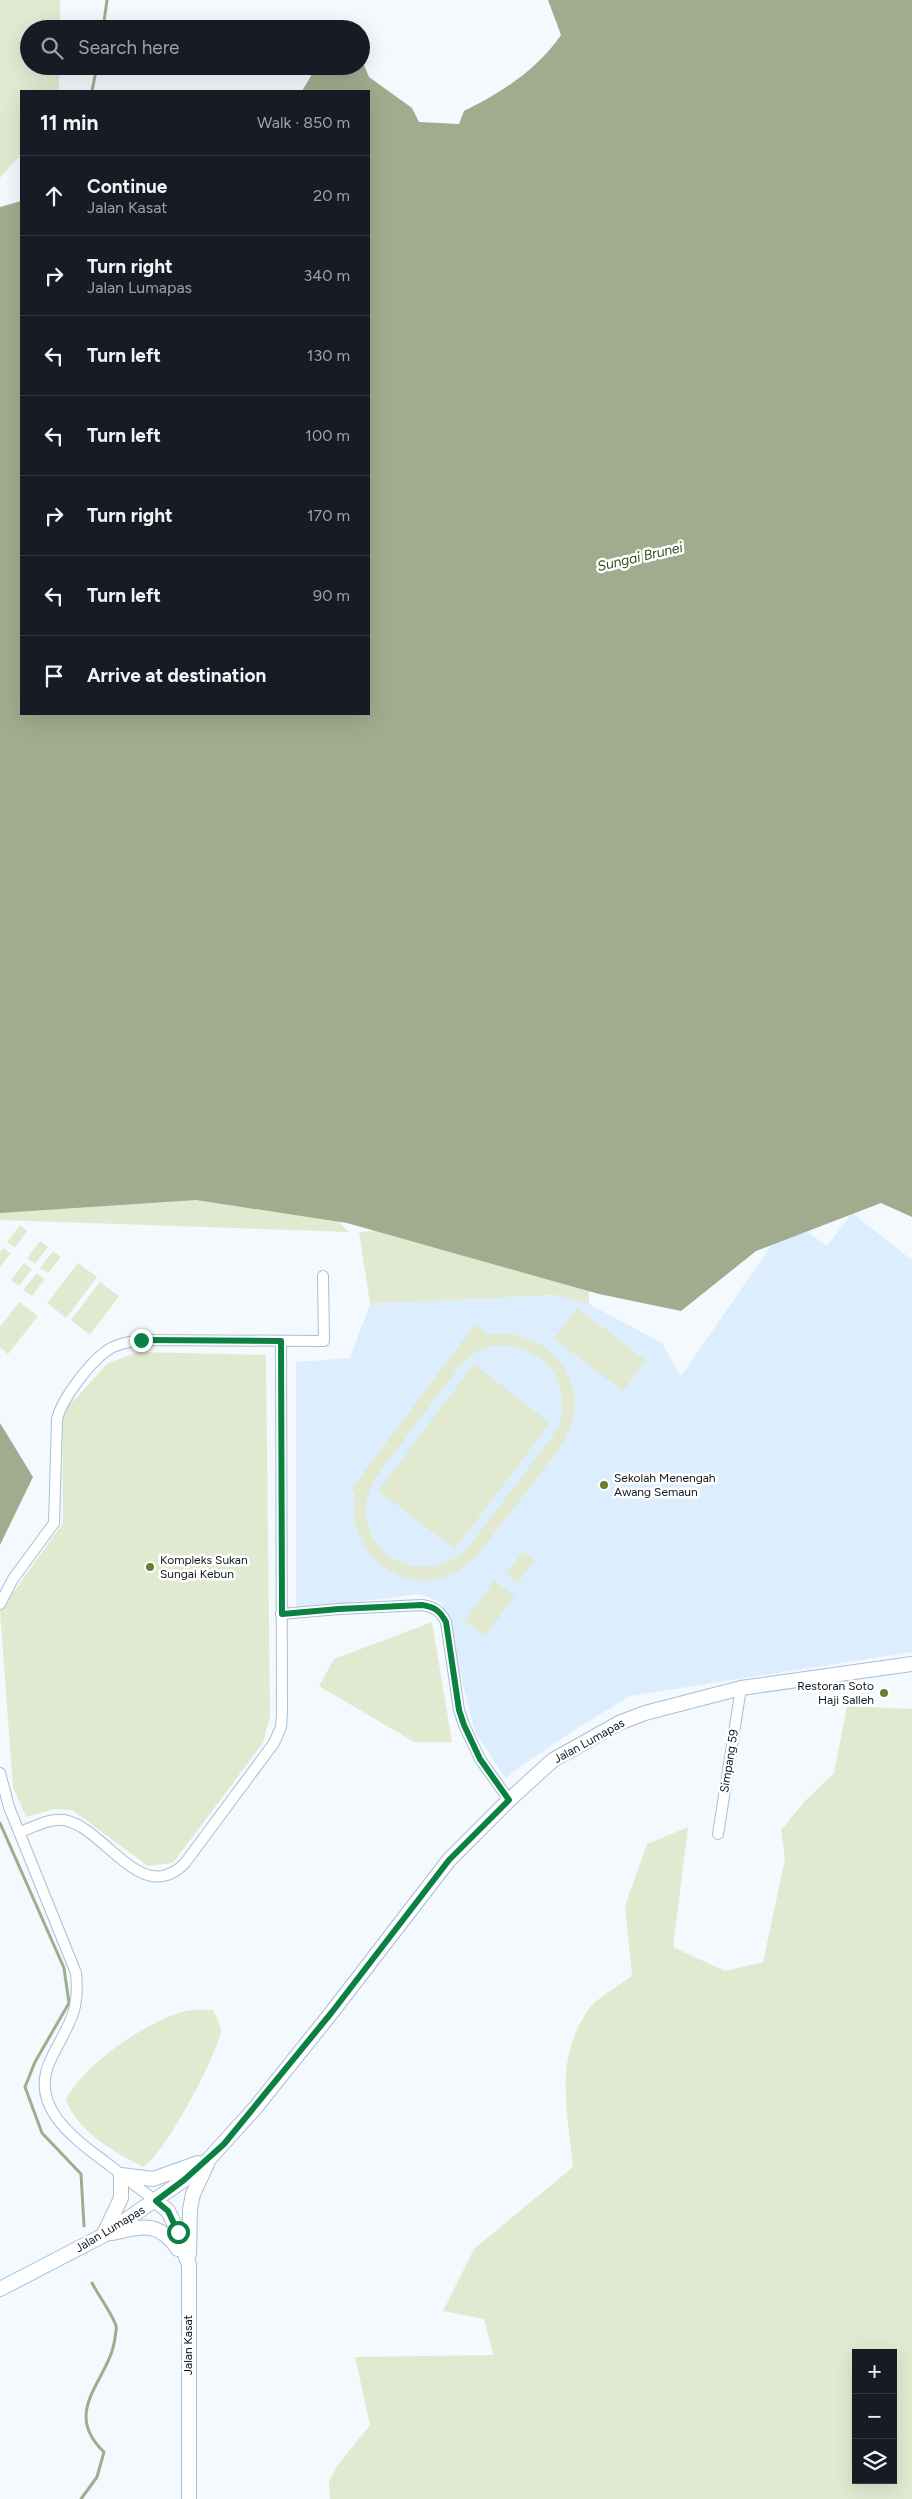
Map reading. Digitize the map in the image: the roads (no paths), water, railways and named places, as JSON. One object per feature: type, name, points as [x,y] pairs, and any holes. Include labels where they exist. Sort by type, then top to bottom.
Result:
[{"type":"main road","name":"Jalan Lumapas","points":[[0,2288],[104,2235],[156,2201],[210,2158],[243,2122],[308,2041],[449,1860],[509,1800],[553,1760],[618,1723],[645,1713],[741,1688],[912,1664]]},
{"type":"main road","points":[[104,2235],[121,2198],[121,2175],[153,2179],[167,2176],[210,2158]]},
{"type":"main road","points":[[188,2264],[190,2209],[193,2194],[210,2158]]},
{"type":"main road","name":"Jalan Kasat","points":[[156,2201],[168,2211],[173,2220],[188,2264],[189,2499]]},
{"type":"main road","points":[[104,2235],[140,2227],[161,2230],[169,2236],[188,2264]]},
{"type":"street","points":[[0,1604],[12,1578],[54,1523],[57,1418],[60,1408],[96,1360],[116,1346],[141,1340],[324,1341],[323,1276]]},
{"type":"street","points":[[20,1832],[51,1820],[66,1820],[136,1869],[148,1875],[162,1878],[176,1872],[274,1743],[281,1727],[281,1341]]},
{"type":"street","points":[[282,1614],[422,1605],[433,1607],[442,1613],[446,1622],[459,1710],[464,1725],[480,1759],[509,1800]]},
{"type":"street","name":"Simpang 59","points":[[718,1834],[741,1688]]},
{"type":"street","points":[[0,1773],[9,1807],[76,1973],[78,1991],[75,2011],[50,2062],[46,2078],[49,2103],[58,2122],[68,2134],[156,2201]]},
{"type":"water","name":"Sungai Brunei","points":[[548,0],[912,0],[912,1217],[881,1203],[756,1251],[681,1311],[599,1294],[347,1223],[196,1200],[0,1213],[0,207],[20,201],[20,715],[370,715],[370,90],[303,90],[311,75],[368,75],[412,108],[419,122],[459,124],[464,111],[518,79],[541,59],[561,35]]},
{"type":"water","points":[[0,1423],[33,1477],[0,1545]]},
{"type":"waterway","points":[[104,20],[107,0]]},
{"type":"waterway","points":[[92,90],[95,75]]},
{"type":"waterway","points":[[0,1823],[64,1968],[69,2003],[35,2062],[25,2087],[42,2133],[81,2174],[84,2226]]},
{"type":"waterway","points":[[81,2499],[97,2477],[104,2452],[92,2437],[86,2422],[87,2409],[91,2395],[111,2353],[116,2329],[115,2322],[92,2283]]},
{"type":"place","name":"Sekolah Menengah Awang Semaun","points":[[604,1485]]},
{"type":"place","name":"Kompleks Sukan Sungai Kebun","points":[[150,1567]]},
{"type":"place","name":"Restoran Soto Haji Salleh","points":[[884,1693]]}]
